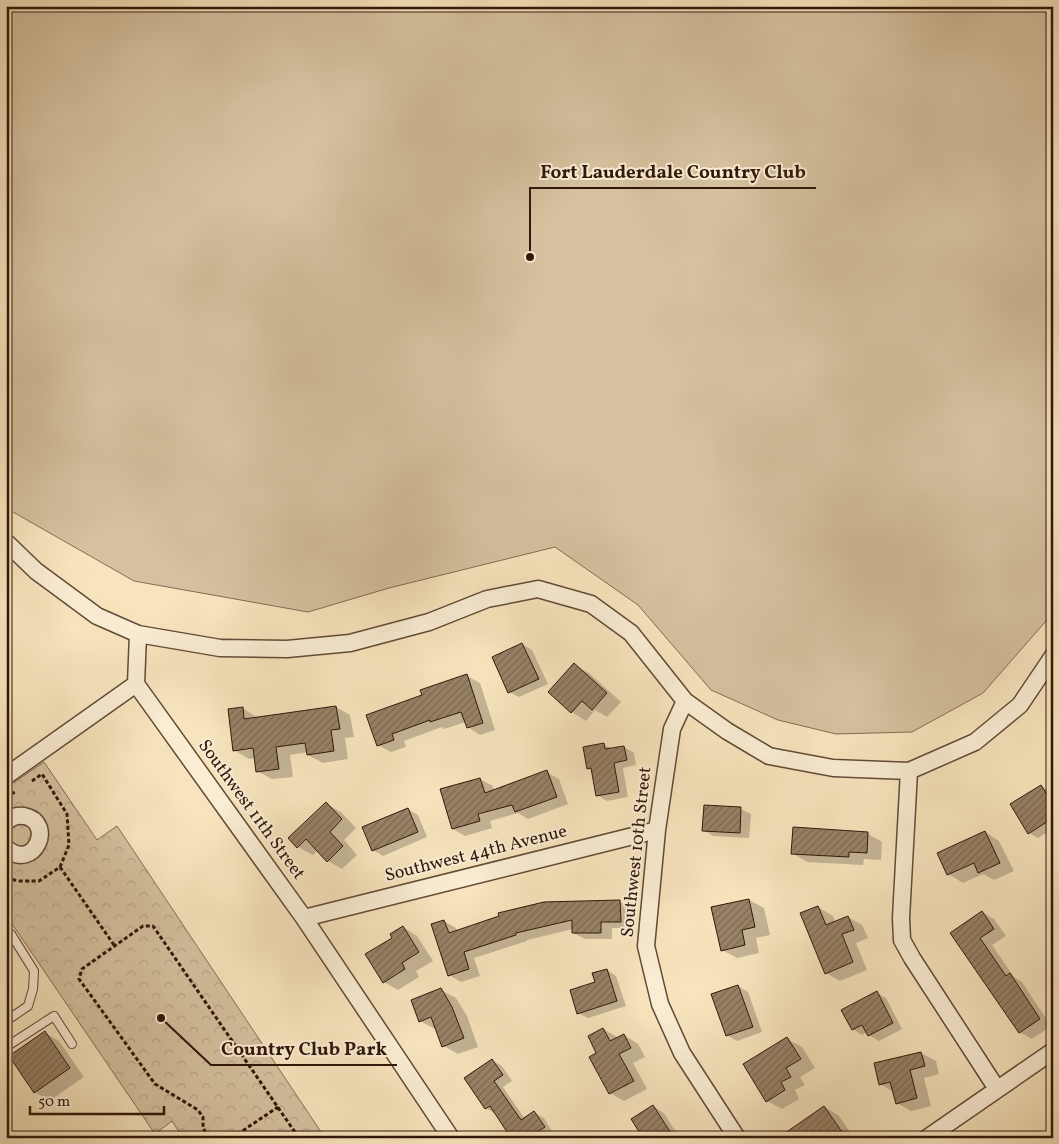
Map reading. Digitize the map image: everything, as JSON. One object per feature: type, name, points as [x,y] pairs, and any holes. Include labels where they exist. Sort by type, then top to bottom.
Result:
[{"type":"street","points":[[6,542],[36,571],[96,616],[138,634],[220,648],[287,648],[350,643],[429,622],[487,599],[538,589],[591,604],[631,633],[685,701],[727,732],[770,756],[833,768],[909,771],[975,742],[1020,705],[1053,656]]},
{"type":"street","points":[[6,776],[136,684],[138,634]]},
{"type":"street","name":"Southwest 11th Street","points":[[136,684],[304,918],[452,1138]]},
{"type":"street","name":"Southwest 10th Street","points":[[685,701],[672,730],[657,830],[646,946],[660,1004],[682,1053],[737,1138]]},
{"type":"street","points":[[909,771],[901,918],[902,940],[997,1089]]},
{"type":"street","points":[[6,848],[17,855],[25,855],[37,846],[40,838],[40,831],[31,818],[16,816],[7,819]]},
{"type":"street","name":"Southwest 44th Avenue","points":[[304,918],[657,830]]},
{"type":"street","points":[[927,1138],[1053,1051]]},
{"type":"lane","points":[[6,933],[11,934],[34,971],[33,989],[28,1006],[6,1021]]},
{"type":"lane","points":[[6,1047],[54,1016],[72,1044]]},
{"type":"path","points":[[60,867],[114,946]]},
{"type":"path","points":[[209,1138],[203,1128],[203,1117],[198,1110],[155,1084],[79,980],[82,969],[143,926],[153,926],[299,1138]]},
{"type":"path","points":[[232,1138],[278,1107]]},
{"type":"green space","points":[[7,6],[1053,6],[1053,613],[983,693],[912,732],[836,734],[778,720],[711,690],[638,605],[555,547],[389,588],[308,612],[134,581],[6,508]]},
{"type":"green space","points":[[44,762],[97,840],[117,826],[325,1138],[183,1138],[172,1121],[155,1134],[6,915],[6,788]]},
{"type":"building","points":[[522,643],[539,679],[508,693],[492,657]]},
{"type":"building","points":[[574,663],[607,693],[592,710],[582,701],[571,713],[548,692]]},
{"type":"building","points":[[467,674],[483,723],[467,728],[461,712],[430,722],[430,720],[392,734],[394,740],[377,746],[366,715],[422,695],[420,690]]},
{"type":"building","points":[[336,706],[340,729],[331,730],[334,751],[307,755],[305,743],[276,747],[279,769],[256,772],[253,748],[233,751],[228,709],[243,707],[244,719]]},
{"type":"building","points":[[604,743],[605,749],[624,746],[627,760],[614,763],[619,792],[596,796],[591,768],[587,769],[583,747]]},
{"type":"building","points":[[547,770],[557,797],[515,812],[512,805],[478,814],[480,821],[452,829],[440,789],[480,778],[485,793]]},
{"type":"building","points":[[1041,785],[1053,804],[1053,818],[1028,834],[1010,804]]},
{"type":"building","points":[[326,802],[342,819],[330,832],[343,846],[327,862],[306,839],[297,848],[288,838]]},
{"type":"building","points":[[704,805],[741,807],[740,833],[702,831]]},
{"type":"building","points":[[408,808],[418,832],[372,851],[362,827]]},
{"type":"building","points":[[793,827],[868,832],[867,853],[849,852],[849,857],[791,854]]},
{"type":"building","points":[[985,831],[1000,863],[978,873],[974,863],[947,875],[937,853]]},
{"type":"building","points":[[749,899],[755,927],[742,930],[745,945],[721,951],[711,907]]},
{"type":"building","points":[[620,900],[621,922],[601,922],[601,933],[572,933],[572,920],[516,933],[516,935],[464,952],[469,969],[448,976],[431,924],[444,920],[449,933],[499,916],[498,913],[544,902]]},
{"type":"building","points":[[818,906],[826,925],[848,916],[854,930],[842,934],[853,962],[825,974],[800,913]]},
{"type":"building","points":[[982,911],[994,929],[980,938],[1006,976],[1010,973],[1040,1019],[1019,1033],[950,933]]},
{"type":"building","points":[[403,926],[419,952],[402,963],[405,969],[383,983],[365,954],[392,938],[390,934]]},
{"type":"building","points":[[607,969],[617,1001],[577,1014],[570,990],[595,982],[592,973]]},
{"type":"building","points":[[738,985],[753,1027],[726,1036],[711,994]]},
{"type":"building","points":[[441,988],[452,1007],[464,1038],[442,1047],[431,1017],[419,1022],[411,1000]]},
{"type":"building","points":[[877,991],[893,1023],[868,1036],[862,1025],[852,1030],[841,1010]]},
{"type":"building","points":[[603,1028],[610,1041],[624,1034],[631,1048],[619,1054],[634,1081],[609,1094],[589,1057],[596,1053],[588,1036]]},
{"type":"building","points":[[45,1031],[70,1068],[34,1093],[9,1056]]},
{"type":"building","points":[[787,1037],[801,1059],[786,1068],[791,1077],[781,1082],[785,1090],[766,1102],[743,1064]]},
{"type":"building","points":[[921,1052],[925,1066],[910,1070],[917,1098],[896,1104],[890,1082],[879,1085],[874,1063]]},
{"type":"building","points":[[492,1059],[503,1075],[494,1081],[521,1120],[534,1111],[545,1127],[537,1132],[541,1138],[511,1138],[490,1106],[485,1109],[464,1078]]},
{"type":"building","points":[[653,1105],[674,1138],[643,1138],[631,1119]]},
{"type":"building","points":[[824,1106],[842,1132],[834,1138],[778,1138]]},
{"type":"place","name":"Fort Lauderdale Country Club","points":[[530,257]]},
{"type":"place","name":"Country Club Park","points":[[161,1018]]}]
